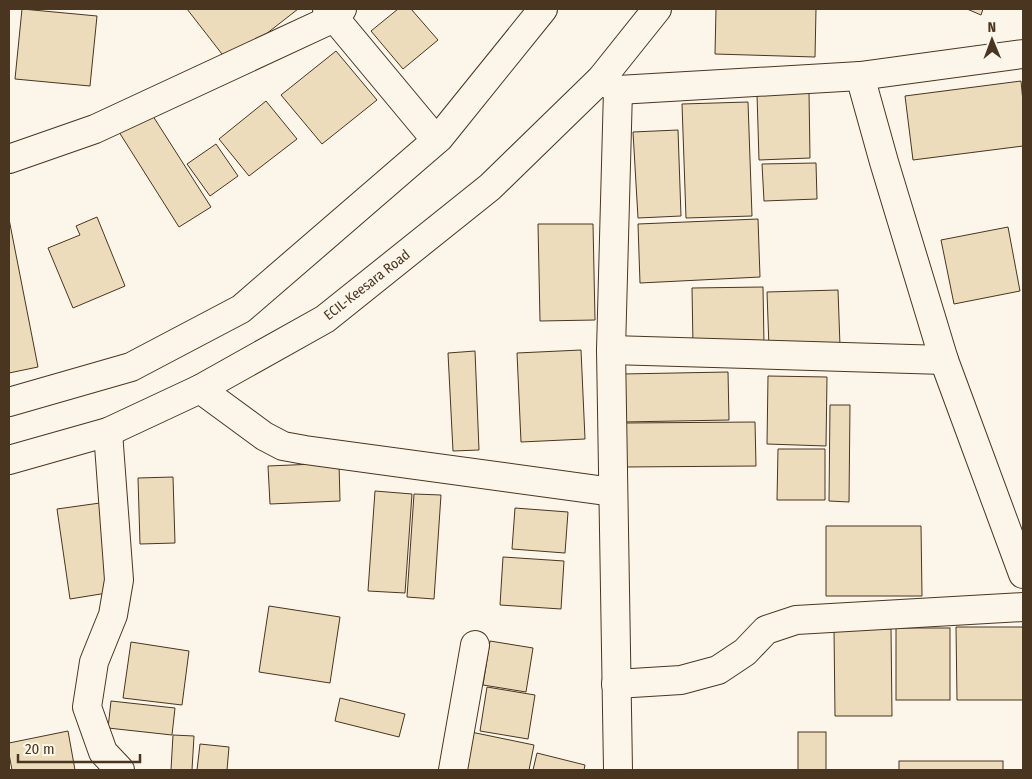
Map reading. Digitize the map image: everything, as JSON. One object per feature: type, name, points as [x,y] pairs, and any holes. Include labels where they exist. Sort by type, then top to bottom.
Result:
[{"type":"street","points":[[9,402],[131,367],[241,310],[436,140],[543,9]]},
{"type":"street","name":"ECIL-Keesara Road","points":[[9,460],[108,432],[200,389],[325,319],[490,187],[609,84],[657,9]]},
{"type":"street","points":[[9,159],[95,129],[335,12],[436,140]]},
{"type":"street","points":[[618,770],[609,84],[860,76],[1023,54]]},
{"type":"street","points":[[860,76],[944,360],[1023,574]]},
{"type":"street","points":[[611,350],[944,360]]},
{"type":"street","points":[[200,389],[264,436],[283,446],[314,452],[613,492]]},
{"type":"street","points":[[108,432],[119,580],[113,615],[94,662],[87,707],[103,752],[120,770]]},
{"type":"street","points":[[616,684],[681,680],[718,670],[745,652],[766,630],[796,620],[1023,607]]},
{"type":"street","points":[[453,770],[475,645]]},
{"type":"building","points":[[22,9],[97,16],[90,86],[15,79]]},
{"type":"building","points":[[187,9],[298,9],[229,63]]},
{"type":"building","points":[[398,9],[411,9],[438,40],[403,69],[371,31]]},
{"type":"building","points":[[716,9],[816,9],[815,57],[715,54]]},
{"type":"building","points":[[967,9],[983,9],[981,15]]},
{"type":"building","points":[[336,51],[377,100],[322,144],[281,95]]},
{"type":"building","points":[[1021,81],[1023,146],[913,160],[905,96]]},
{"type":"building","points":[[809,92],[810,158],[759,160],[757,94]]},
{"type":"building","points":[[266,101],[297,139],[249,176],[219,139]]},
{"type":"building","points":[[748,102],[752,216],[686,218],[682,104]]},
{"type":"building","points":[[151,113],[211,207],[179,227],[119,132]]},
{"type":"building","points":[[678,130],[681,216],[638,218],[633,132]]},
{"type":"building","points":[[216,144],[238,176],[210,196],[187,164]]},
{"type":"building","points":[[816,163],[817,199],[764,201],[762,164]]},
{"type":"building","points":[[97,217],[125,286],[73,308],[48,248],[80,235],[76,226]]},
{"type":"building","points":[[9,219],[38,367],[9,373]]},
{"type":"building","points":[[758,219],[760,277],[640,283],[638,224]]},
{"type":"building","points":[[538,224],[593,224],[595,320],[540,321]]},
{"type":"building","points":[[1008,227],[1020,291],[954,304],[941,240]]},
{"type":"building","points":[[763,287],[764,344],[693,346],[692,288]]},
{"type":"building","points":[[838,290],[840,346],[769,348],[767,292]]},
{"type":"building","points":[[581,350],[585,439],[521,442],[517,353]]},
{"type":"building","points":[[475,351],[479,450],[453,451],[448,353]]},
{"type":"building","points":[[728,372],[729,420],[623,422],[622,374]]},
{"type":"building","points":[[768,376],[827,377],[826,446],[767,444]]},
{"type":"building","points":[[830,405],[850,405],[849,502],[829,501]]},
{"type":"building","points":[[755,422],[756,466],[624,467],[624,423]]},
{"type":"building","points":[[778,449],[825,449],[825,500],[777,500]]},
{"type":"building","points":[[339,463],[340,501],[270,504],[268,466]]},
{"type":"building","points":[[173,477],[175,543],[140,544],[138,478]]},
{"type":"building","points":[[375,491],[412,494],[405,593],[368,591]]},
{"type":"building","points":[[414,494],[441,495],[434,599],[407,597]]},
{"type":"building","points":[[100,503],[113,592],[70,599],[57,509]]},
{"type":"building","points":[[515,508],[568,512],[565,553],[512,549]]},
{"type":"building","points":[[826,526],[921,526],[922,596],[826,596]]},
{"type":"building","points":[[503,557],[564,561],[561,609],[500,605]]},
{"type":"building","points":[[269,606],[340,617],[330,683],[259,672]]},
{"type":"building","points":[[956,627],[1023,627],[1023,700],[957,700]]},
{"type":"building","points":[[896,628],[950,628],[950,700],[896,700]]},
{"type":"building","points":[[834,629],[891,629],[892,716],[835,716]]},
{"type":"building","points":[[490,641],[533,648],[526,692],[483,685]]},
{"type":"building","points":[[131,642],[189,651],[182,705],[123,698]]},
{"type":"building","points":[[487,687],[535,695],[528,739],[480,731]]},
{"type":"building","points":[[340,698],[405,714],[399,737],[335,721]]},
{"type":"building","points":[[111,701],[175,708],[172,735],[108,728]]},
{"type":"building","points":[[68,731],[75,770],[12,770],[9,743]]},
{"type":"building","points":[[471,732],[534,745],[529,770],[462,770]]},
{"type":"building","points":[[798,732],[826,732],[826,770],[798,770]]},
{"type":"building","points":[[173,735],[194,736],[192,770],[171,770]]},
{"type":"building","points":[[200,744],[229,747],[227,770],[197,770]]},
{"type":"building","points":[[537,753],[585,765],[584,770],[533,770]]},
{"type":"building","points":[[899,761],[1003,761],[1003,770],[899,770]]}]
